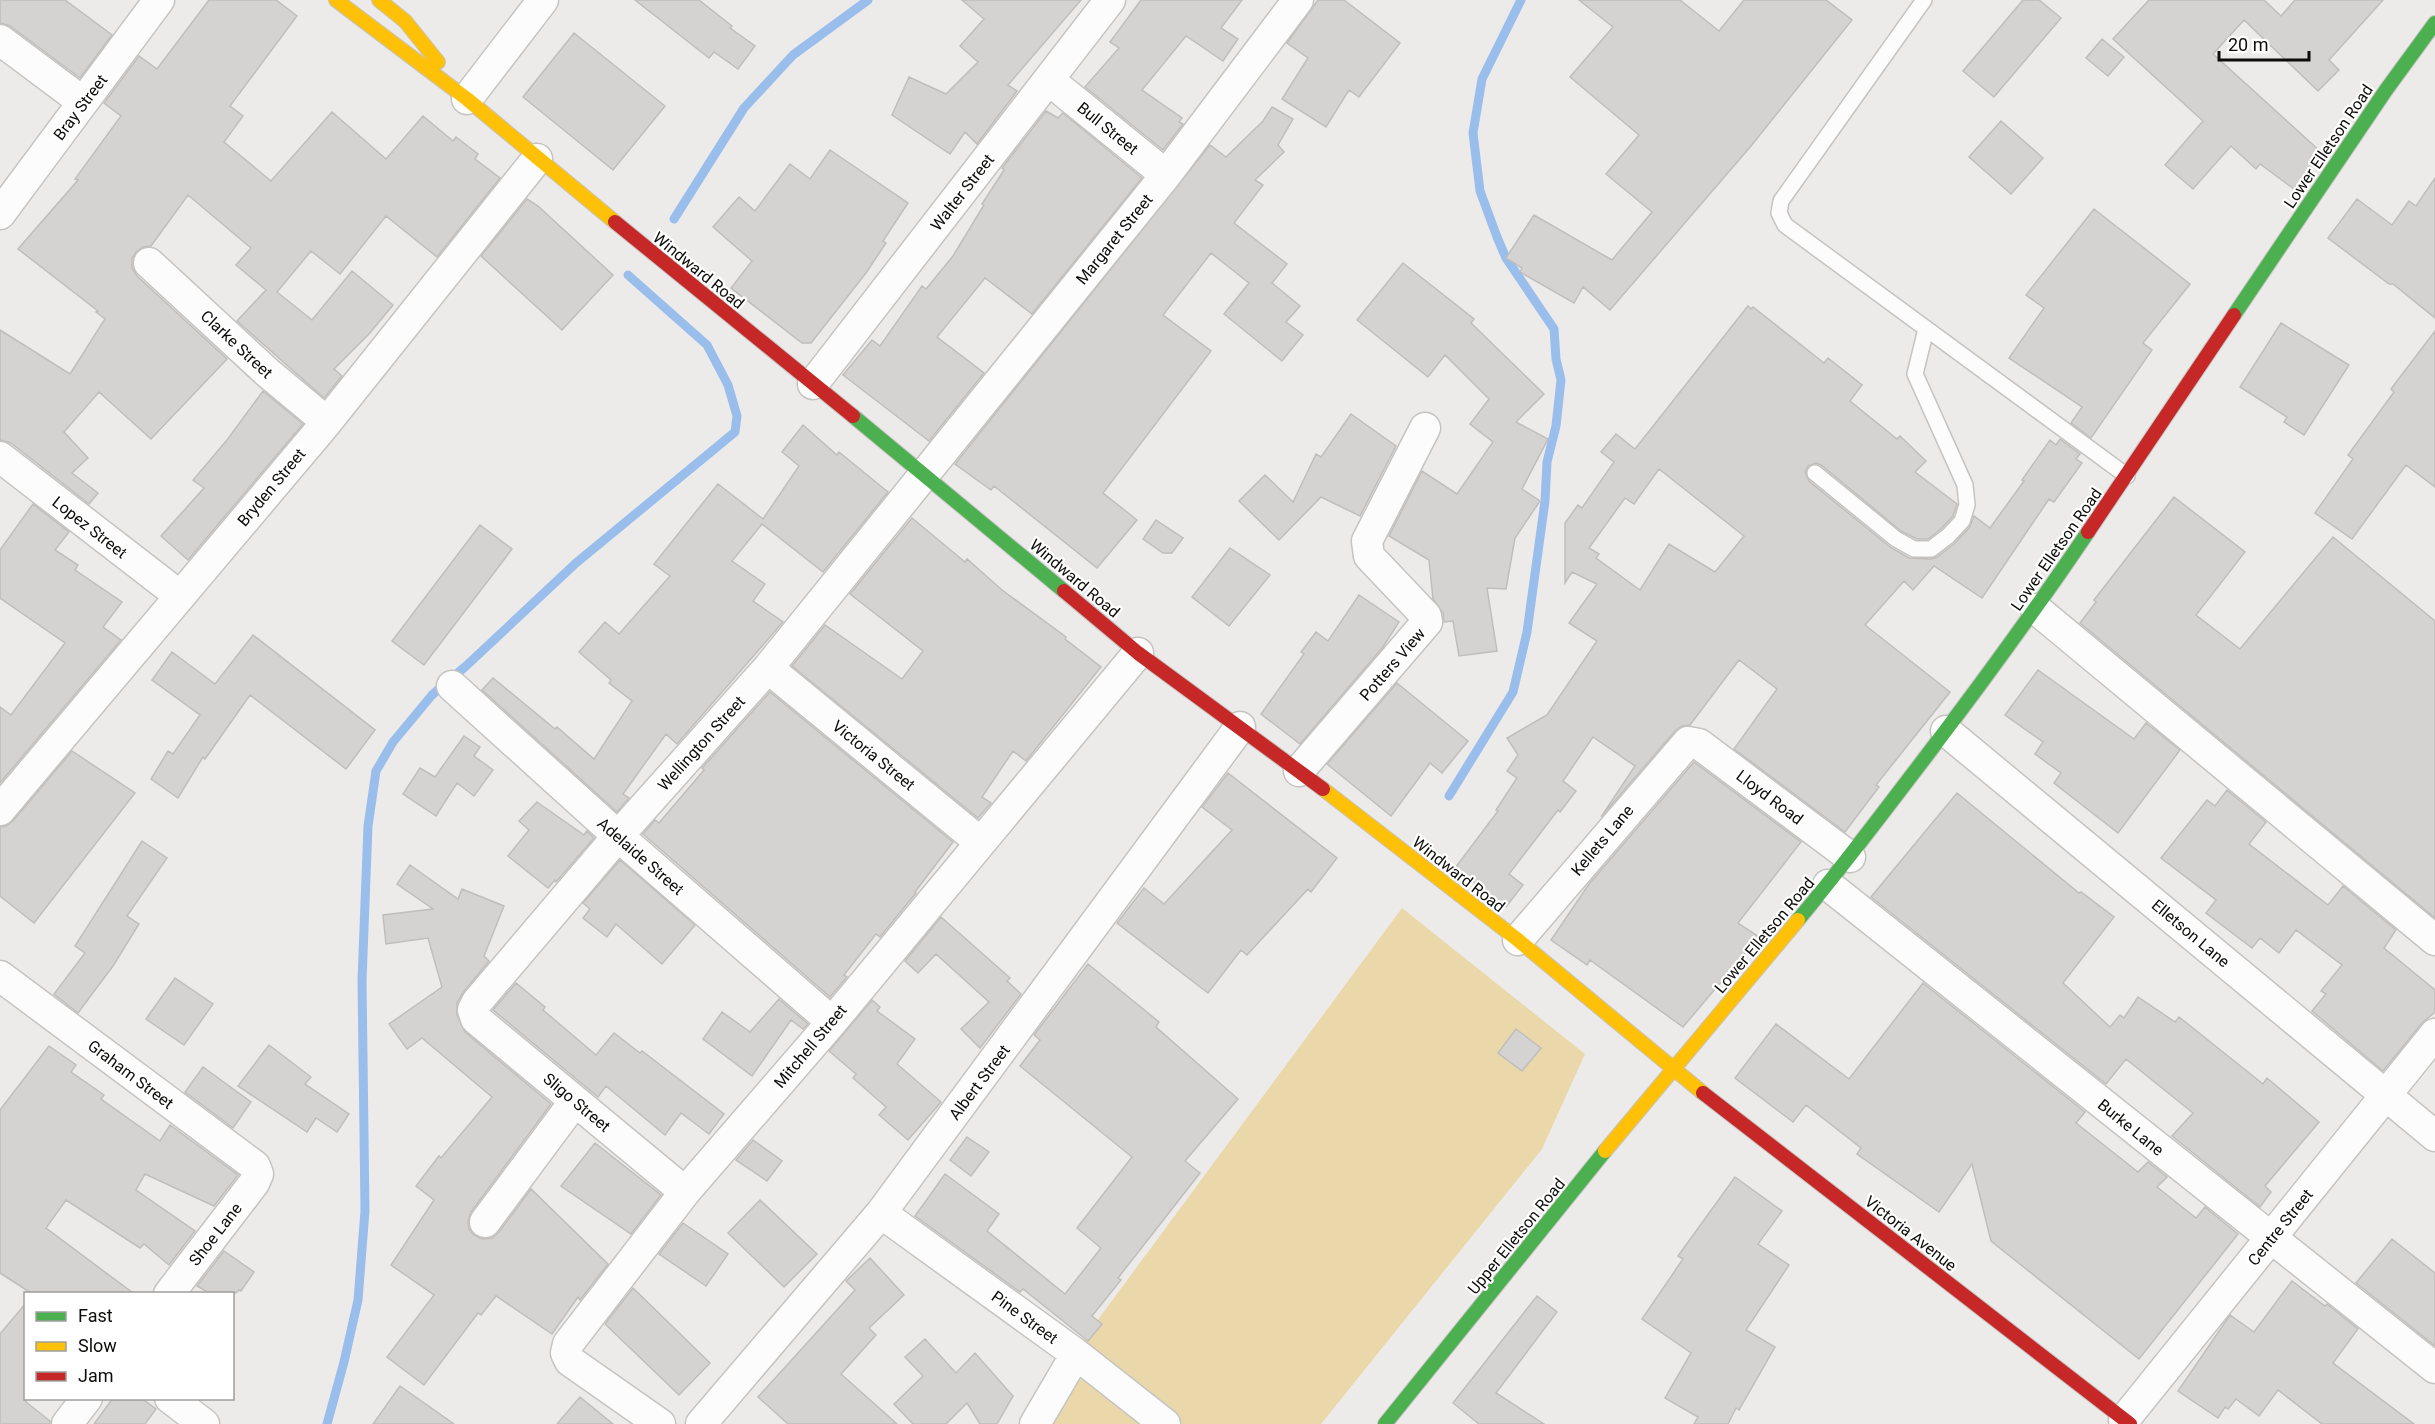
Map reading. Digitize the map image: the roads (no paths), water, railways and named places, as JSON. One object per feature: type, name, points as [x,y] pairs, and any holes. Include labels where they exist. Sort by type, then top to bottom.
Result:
[{"type":"main road","name":"Windward Road","points":[[336,0],[467,99],[537,159],[924,473],[1138,653],[1299,771],[1518,940],[1672,1069]]},
{"type":"main road","name":"Windward Road","points":[[379,0],[405,21],[467,99]]},
{"type":"main road","name":"Lower Elletson Road","points":[[1672,1069],[1828,885],[2036,609],[2386,90],[2435,23]]},
{"type":"main road","name":"Victoria Avenue","points":[[1672,1069],[2127,1422]]},
{"type":"main road","name":"Upper Elletson Road","points":[[1385,1424],[1672,1069]]},
{"type":"street","name":"Bray Street","points":[[0,214],[159,0]]},
{"type":"street","points":[[467,99],[543,0]]},
{"type":"street","name":"Walter Street","points":[[813,384],[1110,0]]},
{"type":"street","name":"Margaret Street","points":[[924,473],[1166,175],[1298,0]]},
{"type":"street","points":[[0,40],[83,102]]},
{"type":"street","name":"Bull Street","points":[[1049,80],[1166,175]]},
{"type":"street","name":"Bryden Street","points":[[0,810],[327,422],[537,159]]},
{"type":"street","name":"Clarke Street","points":[[149,263],[267,373],[327,422]]},
{"type":"street","name":"Potters View","points":[[1299,771],[1427,622],[1426,616],[1369,556],[1367,541],[1425,428]]},
{"type":"street","name":"Lopez Street","points":[[0,457],[180,596]]},
{"type":"street","name":"Wellington Street","points":[[473,1010],[477,1002],[618,836],[768,668],[924,473]]},
{"type":"street","points":[[2036,609],[2435,940]]},
{"type":"street","name":"Mitchell Street","points":[[660,1424],[570,1360],[566,1353],[568,1344],[685,1192],[832,1022],[1138,653]]},
{"type":"street","name":"Victoria Street","points":[[768,668],[980,842]]},
{"type":"street","name":"Adelaide Street","points":[[452,686],[618,836],[832,1022]]},
{"type":"street","name":"Albert Street","points":[[701,1424],[881,1213],[1240,727]]},
{"type":"street","name":"Elletson Lane","points":[[1946,731],[2435,1136]]},
{"type":"street","name":"Lloyd Road","points":[[1688,742],[1700,744],[1850,857]]},
{"type":"street","name":"Kellets Lane","points":[[1518,940],[1682,745],[1688,742]]},
{"type":"street","name":"Burke Lane","points":[[1828,885],[2435,1368]]},
{"type":"street","name":"Graham Street","points":[[0,976],[255,1166],[258,1174]]},
{"type":"street","name":"Sligo Street","points":[[473,1010],[476,1019],[685,1192]]},
{"type":"street","name":"Centre Street","points":[[2127,1422],[2435,1034]]},
{"type":"street","points":[[485,1222],[575,1101]]},
{"type":"street","name":"Shoe Lane","points":[[170,1292],[254,1183],[258,1174]]},
{"type":"street","name":"Pine Street","points":[[881,1213],[1076,1353],[1165,1424]]},
{"type":"street","points":[[1035,1424],[1076,1353]]},
{"type":"street","points":[[66,1424],[85,1400]]},
{"type":"street","points":[[173,1400],[204,1424]]},
{"type":"lane","points":[[1924,0],[1781,201],[1779,213],[1785,225],[2127,476]]},
{"type":"lane","points":[[1815,473],[1896,539],[1914,549],[1931,549],[1948,536],[1962,520],[1967,505],[1965,485],[1948,442],[1916,381],[1915,374],[1926,329]]},
{"type":"waterway","points":[[674,219],[744,108],[793,55],[868,0]]},
{"type":"waterway","points":[[1449,796],[1513,692],[1527,632],[1545,501],[1547,462],[1556,426],[1561,380],[1556,359],[1554,329],[1506,258],[1480,191],[1473,133],[1482,79],[1521,0]]},
{"type":"waterway","points":[[327,1424],[358,1300],[365,1211],[362,980],[368,826],[376,771],[393,742],[432,695],[576,563],[735,432],[737,416],[728,385],[707,345],[628,275]]}]
